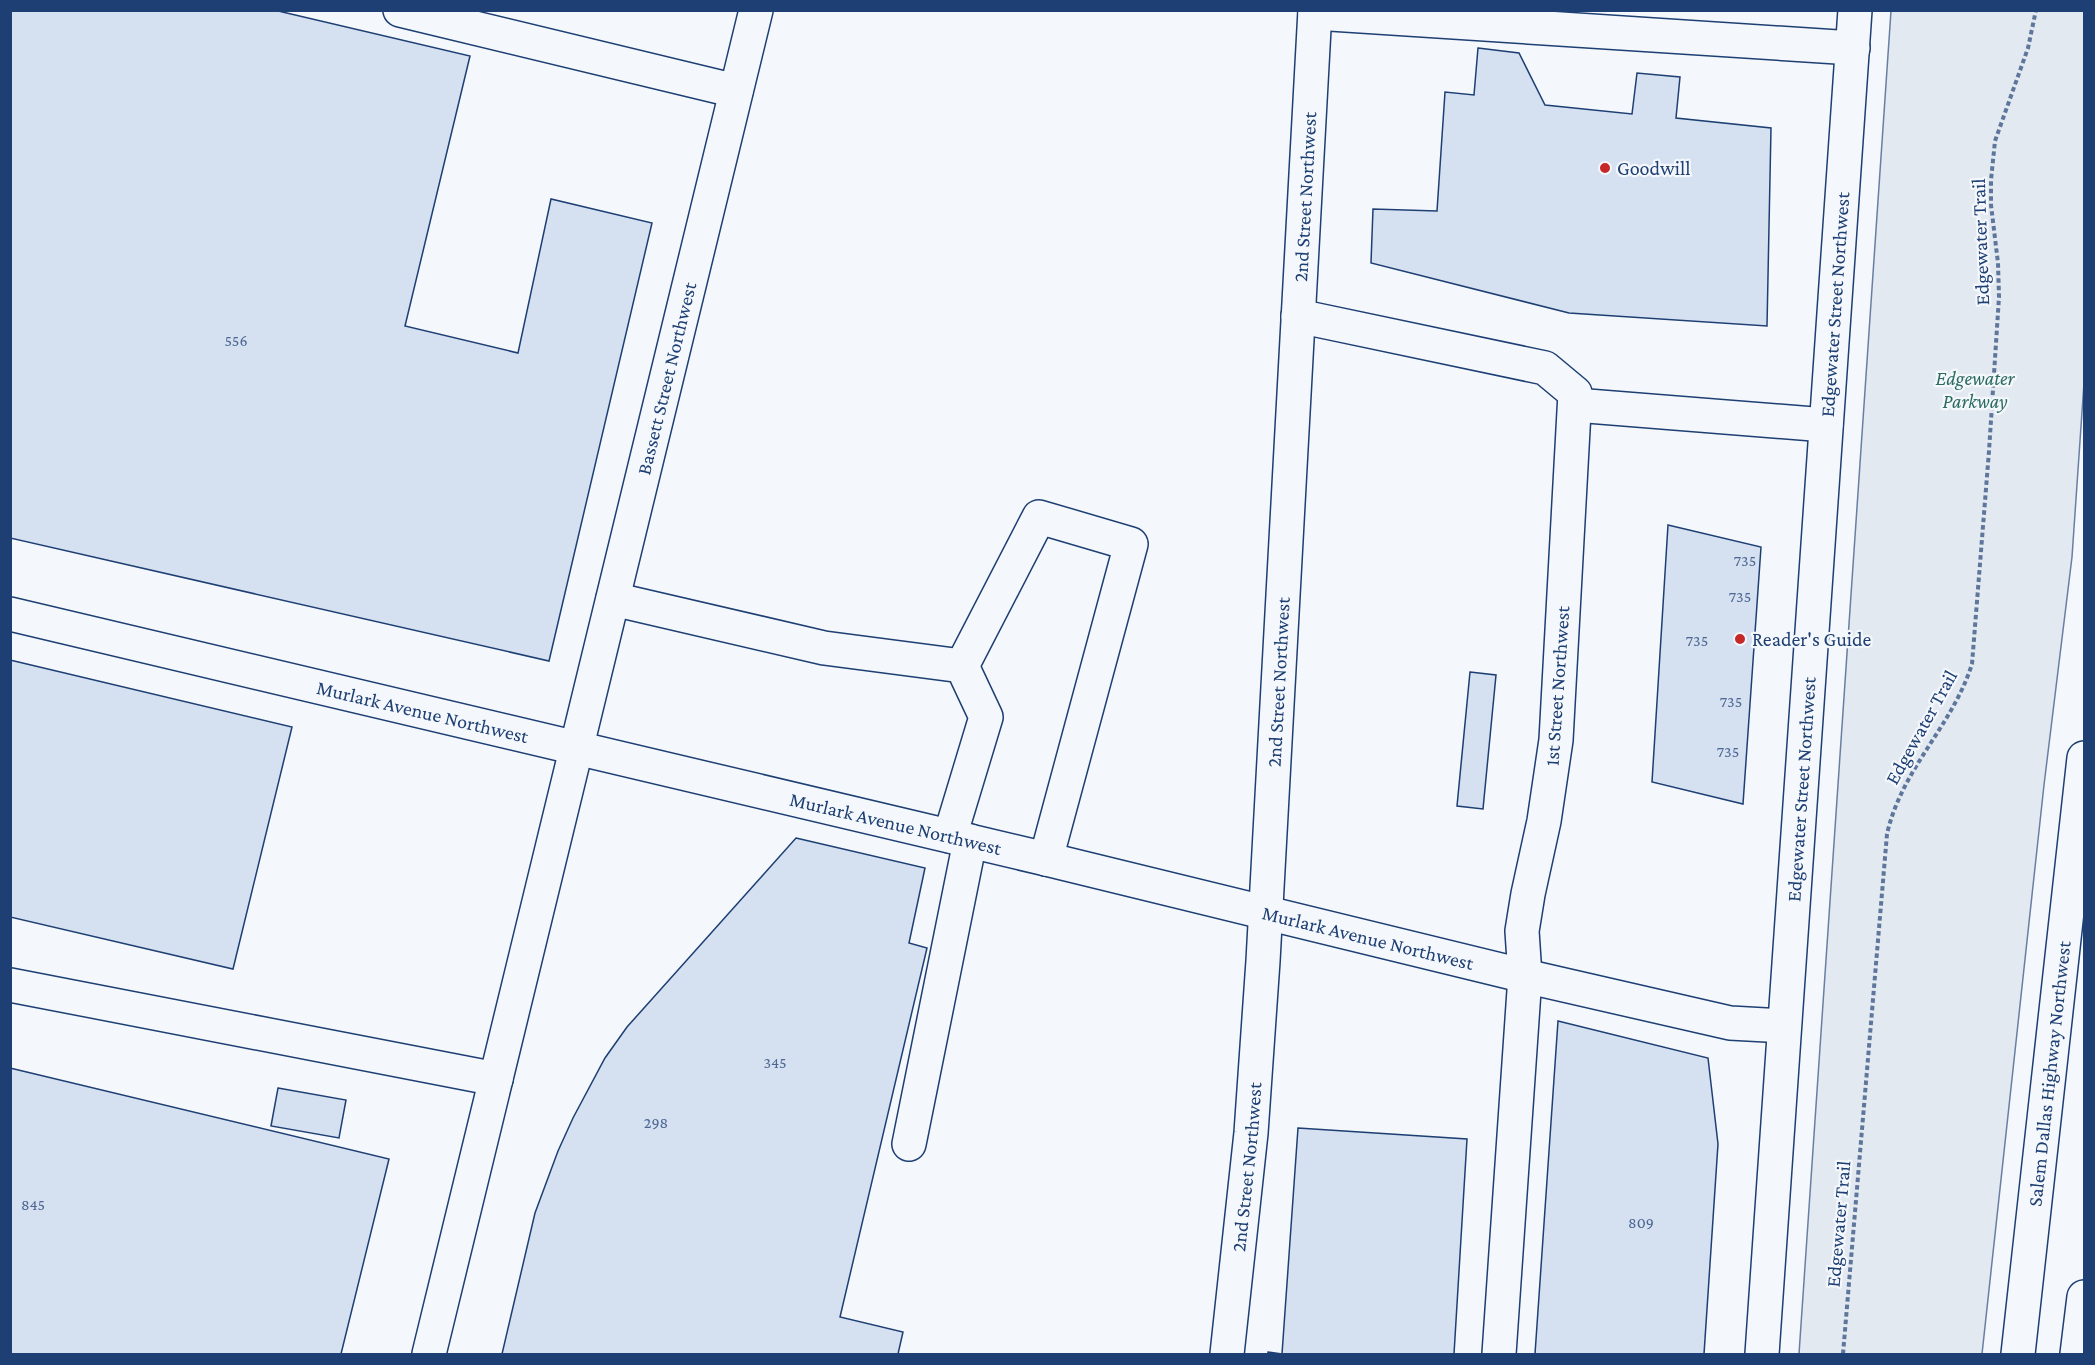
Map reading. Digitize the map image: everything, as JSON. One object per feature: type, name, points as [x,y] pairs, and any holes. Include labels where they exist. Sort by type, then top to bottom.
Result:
[{"type":"main road","points":[[400,10],[736,91]]},
{"type":"main road","name":"Bassett Street Northwest","points":[[429,1354],[756,10]]},
{"type":"main road","name":"Edgewater Street Northwest","points":[[1762,1354],[1855,10]]},
{"type":"main road","points":[[1315,12],[1852,48]]},
{"type":"main road","name":"2nd Street Northwest","points":[[1227,1354],[1251,1133],[1266,911],[1315,12]]},
{"type":"main road","points":[[1298,316],[1545,368],[1575,399],[1826,425]]},
{"type":"main road","name":"1st Street Northwest","points":[[1499,1354],[1525,976],[1522,931],[1544,821],[1556,740],[1575,399]]},
{"type":"main road","points":[[962,666],[1039,517],[1131,544],[1046,859]]},
{"type":"main road","points":[[613,599],[824,648],[962,666]]},
{"type":"main road","name":"Murlark Avenue Northwest","points":[[10,614],[1266,911],[1525,976],[1730,1023],[1783,1026]]},
{"type":"main road","points":[[909,1144],[960,838],[986,717],[962,666]]},
{"type":"main road","name":"Salem Dallas Highway Northwest","points":[[2018,1354],[2085,758]]},
{"type":"main road","points":[[10,985],[496,1079]]},
{"type":"main road","points":[[2077,1354],[2085,1297]]},
{"type":"path","name":"Edgewater Trail","points":[[1843,1354],[1887,834],[1901,790],[1920,757],[1949,717],[1972,664],[1999,297],[1998,263],[1991,205],[1993,157],[1995,141],[2028,48],[2036,10]]},
{"type":"green space","name":"Edgewater Parkway","points":[[1891,11],[2084,11],[2084,383],[2072,557],[2044,785],[1982,1354],[1799,1354]]},
{"type":"building","points":[[10,10],[274,10],[470,56],[405,326],[518,353],[551,199],[652,223],[549,661],[10,538]]},
{"type":"building","name":"Goodwill","points":[[1478,48],[1519,53],[1545,105],[1632,114],[1637,73],[1680,77],[1676,118],[1771,128],[1767,326],[1569,313],[1371,263],[1373,209],[1437,211],[1445,92],[1474,95]]},
{"type":"building","points":[[1668,525],[1761,547],[1743,804],[1652,782]]},
{"type":"building","points":[[10,660],[292,727],[233,969],[10,917]]},
{"type":"building","points":[[1470,672],[1496,675],[1483,809],[1457,806]]},
{"type":"building","points":[[796,838],[925,868],[909,943],[927,948],[840,1317],[903,1332],[898,1354],[502,1354],[535,1213],[558,1151],[605,1058],[627,1027]]},
{"type":"building","points":[[1558,1021],[1708,1058],[1718,1144],[1704,1354],[1535,1354]]},
{"type":"building","points":[[10,1068],[389,1159],[341,1354],[10,1354]]},
{"type":"building","points":[[278,1088],[346,1100],[339,1138],[271,1126]]},
{"type":"building","points":[[1298,1128],[1467,1139],[1454,1354],[1282,1354]]},
{"type":"place","name":"Goodwill","points":[[1605,168]]},
{"type":"place","name":"Reader's Guide","points":[[1740,639]]}]
